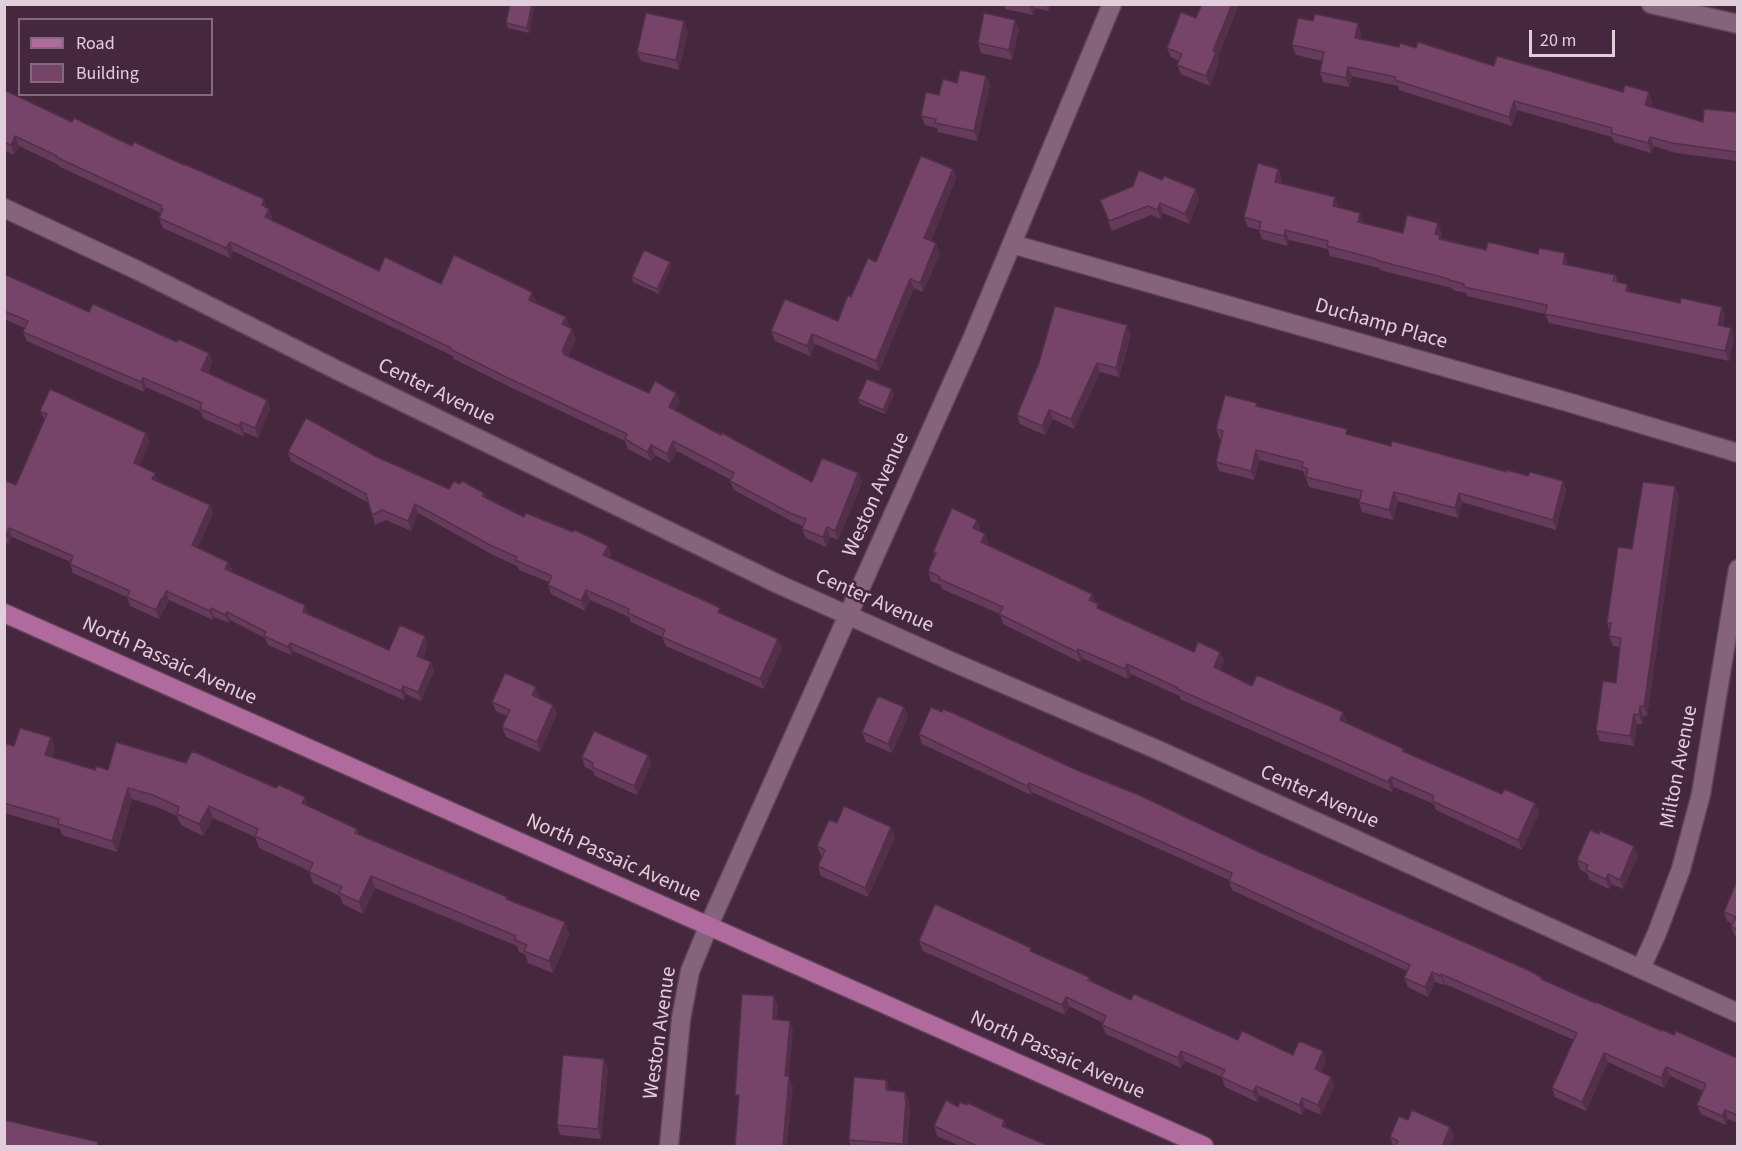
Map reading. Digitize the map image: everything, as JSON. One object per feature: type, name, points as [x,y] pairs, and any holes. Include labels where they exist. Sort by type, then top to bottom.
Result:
[{"type":"main road","name":"North Passaic Avenue","points":[[4,613],[1203,1146]]},
{"type":"street","name":"Weston Avenue","points":[[669,1146],[681,1019],[690,971],[972,339],[1112,4]]},
{"type":"street","points":[[1652,4],[1737,24]]},
{"type":"street","name":"Center Avenue","points":[[4,208],[137,270],[343,373],[767,578],[1158,750],[1737,1013]]},
{"type":"street","name":"Duchamp Place","points":[[1011,244],[1564,401],[1737,453]]},
{"type":"street","name":"Milton Avenue","points":[[1641,968],[1681,869],[1701,794],[1737,568]]},
{"type":"building","points":[[510,4],[532,4],[527,28],[506,23]]},
{"type":"building","points":[[1202,4],[1232,4],[1213,51],[1216,52],[1206,76],[1177,65],[1182,54],[1167,48],[1181,12],[1196,18]]},
{"type":"building","points":[[646,13],[684,21],[676,60],[637,52]]},
{"type":"building","points":[[984,13],[1015,20],[1009,50],[978,43]]},
{"type":"building","points":[[1315,14],[1358,23],[1355,38],[1399,47],[1400,43],[1416,48],[1418,42],[1494,66],[1497,56],[1623,92],[1625,85],[1649,92],[1645,105],[1703,122],[1704,109],[1737,112],[1737,152],[1672,143],[1650,137],[1648,143],[1611,133],[1612,128],[1514,101],[1509,117],[1395,80],[1396,77],[1348,67],[1346,78],[1320,72],[1324,52],[1292,45],[1298,18],[1313,21]]},
{"type":"building","points":[[960,70],[986,76],[974,131],[935,123],[936,119],[921,116],[926,92],[939,95],[943,79],[957,83]]},
{"type":"building","points":[[4,90],[72,122],[74,118],[132,146],[134,142],[264,199],[262,205],[269,209],[265,217],[379,271],[385,257],[441,284],[454,255],[532,292],[529,300],[566,317],[562,324],[572,329],[562,351],[563,354],[649,393],[655,381],[676,393],[669,407],[812,482],[822,458],[858,473],[835,531],[827,527],[823,537],[802,529],[806,519],[730,481],[734,473],[673,441],[667,454],[651,445],[647,452],[625,439],[627,434],[292,271],[230,242],[226,248],[159,218],[162,206],[15,136],[11,145],[4,142]]},
{"type":"building","points":[[921,156],[953,169],[924,238],[936,243],[920,283],[910,279],[876,361],[812,334],[807,346],[771,331],[785,299],[838,321],[848,295],[851,297],[868,258],[876,262]]},
{"type":"building","points":[[1258,163],[1278,169],[1275,182],[1335,197],[1333,206],[1360,213],[1358,222],[1403,233],[1407,215],[1438,223],[1435,234],[1440,235],[1439,239],[1486,250],[1488,242],[1538,254],[1539,248],[1565,253],[1563,264],[1615,275],[1613,281],[1627,284],[1626,291],[1680,303],[1681,298],[1722,307],[1718,325],[1731,328],[1725,351],[1545,314],[1547,305],[1464,287],[1464,284],[1449,279],[1327,246],[1328,241],[1285,230],[1284,236],[1259,230],[1261,222],[1244,217]]},
{"type":"building","points":[[1139,170],[1162,180],[1164,176],[1196,189],[1185,214],[1160,203],[1157,210],[1148,206],[1109,221],[1100,200],[1133,186]]},
{"type":"building","points":[[644,250],[670,262],[657,289],[632,277]]},
{"type":"building","points":[[4,274],[89,312],[93,304],[177,342],[178,339],[209,353],[201,370],[267,400],[255,428],[241,422],[239,426],[200,409],[202,403],[143,378],[141,382],[23,332],[28,321],[4,311]]},
{"type":"building","points":[[1055,306],[1127,325],[1116,368],[1097,363],[1071,419],[1049,410],[1042,426],[1017,415],[1039,363]]},
{"type":"building","points":[[867,379],[892,389],[883,410],[858,399]]},
{"type":"building","points":[[50,389],[146,433],[134,463],[155,473],[152,479],[210,505],[192,545],[228,562],[225,569],[305,605],[303,612],[389,650],[400,625],[425,636],[417,656],[431,662],[418,692],[403,686],[401,691],[290,643],[288,647],[264,636],[266,632],[227,612],[225,615],[211,608],[210,611],[166,591],[156,610],[127,597],[130,591],[70,564],[73,556],[9,528],[6,536],[4,535],[4,480],[16,485],[47,414],[40,411]]},
{"type":"building","points":[[1225,395],[1257,403],[1256,406],[1347,429],[1346,434],[1391,446],[1392,441],[1507,472],[1507,470],[1528,476],[1530,472],[1563,481],[1553,520],[1459,493],[1455,508],[1394,492],[1389,510],[1359,502],[1362,491],[1306,477],[1308,469],[1302,467],[1303,462],[1256,450],[1251,471],[1216,462],[1223,431],[1216,429]]},
{"type":"building","points":[[306,418],[377,457],[449,489],[454,481],[460,484],[462,481],[484,493],[482,496],[524,517],[526,513],[573,532],[575,530],[608,546],[603,555],[712,604],[720,608],[718,612],[778,639],[760,679],[662,637],[665,630],[628,613],[629,609],[586,590],[581,601],[548,585],[552,576],[515,560],[517,557],[490,545],[415,504],[408,521],[382,510],[372,515],[366,494],[288,452]]},
{"type":"building","points":[[1643,482],[1675,486],[1644,707],[1640,706],[1639,715],[1634,714],[1630,736],[1596,731],[1603,681],[1616,683],[1621,638],[1609,636],[1611,623],[1607,623],[1618,547],[1632,549]]},
{"type":"building","points":[[952,508],[977,520],[973,528],[985,534],[981,542],[1092,594],[1089,600],[1098,604],[1097,608],[1194,652],[1198,642],[1220,652],[1214,667],[1252,686],[1257,675],[1343,712],[1340,720],[1404,749],[1402,751],[1502,794],[1504,789],[1535,803],[1518,840],[1432,801],[1434,796],[1391,777],[1388,782],[1177,689],[1127,664],[1125,669],[1078,649],[1077,652],[999,614],[1003,607],[939,579],[940,577],[928,571],[936,553],[933,552]]},
{"type":"building","points":[[505,673],[536,687],[532,695],[553,705],[537,742],[502,727],[510,710],[492,702]]},
{"type":"building","points":[[878,696],[904,707],[888,744],[862,732]]},
{"type":"building","points":[[931,707],[955,714],[1079,771],[1139,795],[1259,852],[1528,970],[1541,979],[1595,1003],[1662,1031],[1674,1035],[1676,1031],[1737,1058],[1737,1115],[1725,1110],[1722,1116],[1697,1105],[1706,1084],[1666,1067],[1661,1078],[1604,1053],[1582,1102],[1552,1088],[1577,1033],[1441,974],[1441,976],[1432,972],[1425,987],[1404,978],[1410,965],[1229,881],[1232,873],[1029,783],[1027,786],[919,734]]},
{"type":"building","points":[[20,728],[51,737],[45,755],[95,770],[96,766],[108,770],[116,742],[186,763],[192,751],[276,788],[279,785],[305,797],[302,803],[357,829],[355,833],[507,897],[506,899],[565,922],[549,961],[524,951],[527,945],[515,940],[516,936],[371,876],[359,902],[339,893],[342,887],[309,872],[313,863],[255,836],[258,829],[209,806],[199,824],[177,814],[179,807],[153,795],[128,788],[112,841],[58,824],[59,819],[4,803],[4,743],[14,746]]},
{"type":"building","points":[[594,731],[648,755],[634,786],[592,767],[593,763],[582,757]]},
{"type":"building","points":[[844,806],[891,827],[865,888],[818,866],[825,850],[817,846],[829,820],[837,823]]},
{"type":"building","points":[[1590,830],[1599,834],[1600,831],[1634,846],[1620,880],[1608,874],[1606,879],[1586,870],[1588,865],[1577,860]]},
{"type":"building","points":[[1737,881],[1737,929],[1731,927],[1736,917],[1724,912]]},
{"type":"building","points":[[935,904],[1031,948],[1030,951],[1089,977],[1088,980],[1131,1000],[1134,994],[1238,1040],[1242,1031],[1293,1055],[1299,1041],[1323,1051],[1315,1069],[1331,1077],[1318,1105],[1302,1098],[1299,1105],[1256,1086],[1253,1092],[1221,1077],[1225,1070],[1181,1051],[1178,1058],[1102,1025],[1106,1016],[1066,997],[1062,1005],[919,941]]},
{"type":"building","points":[[742,994],[774,996],[773,1019],[790,1021],[785,1076],[789,1076],[783,1146],[735,1146],[739,1095],[735,1095]]},
{"type":"building","points":[[563,1055],[604,1059],[598,1129],[557,1125]]},
{"type":"building","points":[[854,1077],[886,1080],[886,1090],[905,1092],[903,1144],[849,1140]]},
{"type":"building","points":[[946,1100],[958,1107],[960,1102],[967,1105],[968,1103],[1004,1120],[1002,1126],[1049,1146],[977,1146],[934,1126]]},
{"type":"building","points":[[1412,1110],[1450,1127],[1442,1146],[1396,1146],[1398,1141],[1390,1137],[1399,1116],[1408,1120]]},
{"type":"building","points":[[4,1120],[98,1142],[97,1146],[4,1146]]}]
